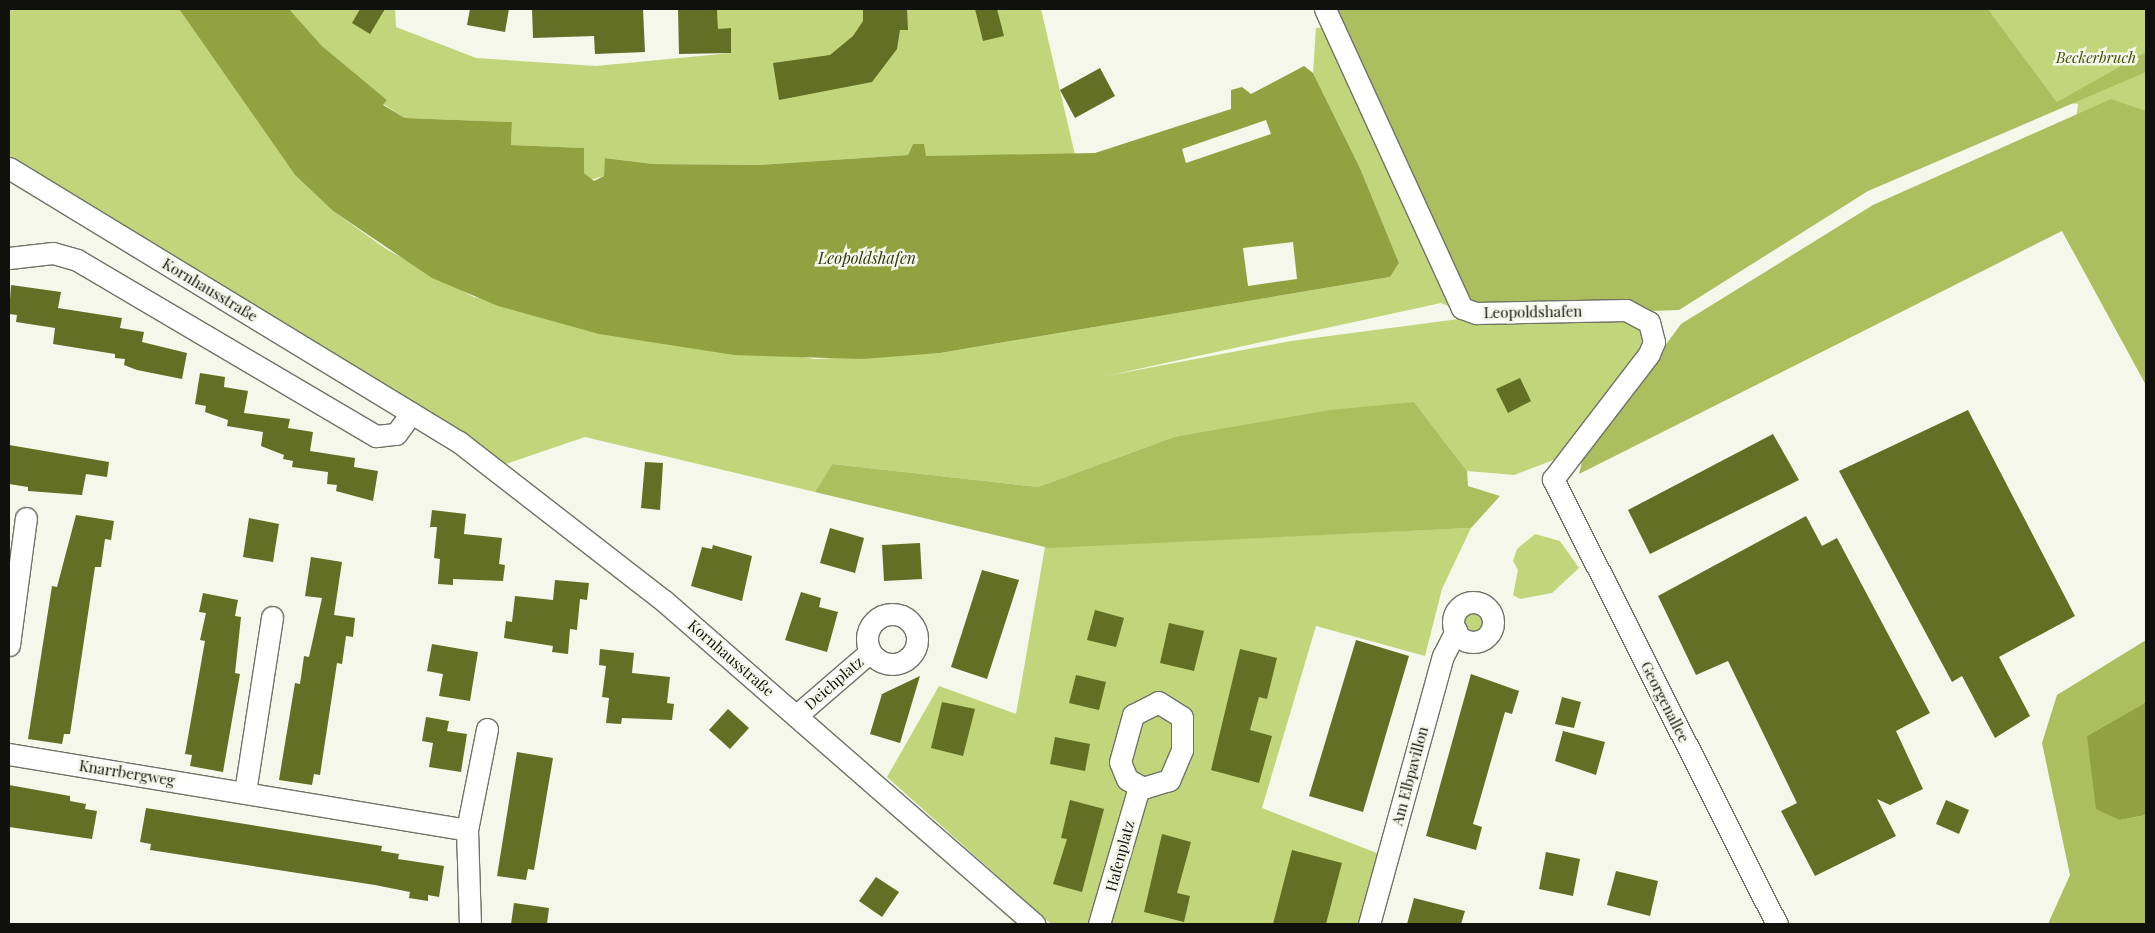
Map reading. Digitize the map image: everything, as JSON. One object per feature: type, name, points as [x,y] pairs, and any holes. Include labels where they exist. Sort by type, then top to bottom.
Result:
[{"type":"street","name":"Leopoldshafen","points":[[1325,9],[1462,308],[1476,313],[1626,310],[1649,322],[1654,342],[1649,354],[1553,479]]},
{"type":"street","name":"Kornhausstraße","points":[[9,168],[459,442],[663,600],[797,715],[1034,924]]},
{"type":"street","points":[[9,258],[53,253],[77,260],[376,436],[396,434],[411,413]]},
{"type":"street","name":"Georgenallee","points":[[1553,479],[1777,924]]},
{"type":"street","points":[[9,645],[26,518]]},
{"type":"street","points":[[245,792],[272,617]]},
{"type":"street","name":"Am Elbpavillon","points":[[1369,924],[1443,656],[1456,630]]},
{"type":"street","name":"Deichplatz","points":[[797,715],[870,652]]},
{"type":"street","points":[[470,924],[467,830],[487,729]]},
{"type":"street","name":"Knarrbergweg","points":[[9,754],[467,830]]},
{"type":"street","name":"Hafenplatz","points":[[1099,924],[1139,787]]},
{"type":"green space","points":[[9,9],[179,9],[295,175],[333,211],[386,249],[474,297],[814,359],[940,353],[1390,277],[1399,263],[1360,168],[1313,73],[1316,28],[1338,27],[1617,313],[1637,326],[1645,336],[1644,350],[1556,459],[1514,475],[1467,471],[1414,402],[1174,437],[1038,487],[832,464],[815,492],[585,437],[485,471],[9,181]],"holes":[[[1441,303],[1474,317],[1291,341],[1106,376]]]},
{"type":"green space","points":[[289,9],[395,9],[396,27],[476,58],[596,66],[731,53],[731,29],[718,29],[717,9],[1041,9],[1075,155],[926,156],[913,144],[908,155],[759,165],[653,164],[606,158],[604,176],[590,180],[584,173],[583,148],[511,145],[512,122],[405,118],[383,104],[387,100],[322,46]]},
{"type":"green space","name":"Beckerbruch","points":[[1988,9],[2146,9],[2146,385],[2062,230],[2078,104],[2057,102]]},
{"type":"green space","points":[[1471,528],[1442,589],[1425,656],[1316,626],[1262,808],[1392,859],[1374,924],[1051,924],[887,777],[939,686],[1016,714],[1045,547]]},
{"type":"green space","points":[[1535,534],[1560,541],[1579,568],[1552,593],[1520,599],[1513,595],[1518,570],[1513,561],[1517,549]]},
{"type":"green space","points":[[1474,610],[1483,613],[1486,622],[1483,631],[1474,634],[1465,631],[1462,622],[1465,613]]},
{"type":"shaded area","points":[[1330,9],[1988,9],[2057,102],[2146,52],[2146,72],[1868,191],[1679,310],[1475,317]]},
{"type":"shaded area","points":[[2111,99],[2146,111],[2146,385],[2062,231],[1579,474],[1583,457],[1681,324],[1873,205]]},
{"type":"shaded area","points":[[1414,402],[1467,471],[1468,486],[1500,496],[1471,528],[1049,548],[815,492],[832,464],[1038,487],[1174,437],[1330,410]]},
{"type":"shaded area","points":[[2146,640],[2146,702],[2087,736],[2120,820],[2146,815],[2146,924],[2048,924],[2070,875],[2042,743],[2057,695]]},
{"type":"water","name":"Leopoldshafen","points":[[179,9],[289,9],[322,46],[387,100],[383,105],[405,118],[512,122],[511,145],[584,148],[584,173],[594,181],[604,176],[605,158],[653,164],[759,165],[908,155],[913,144],[924,144],[926,156],[1095,153],[1231,109],[1231,90],[1242,87],[1251,94],[1304,66],[1313,73],[1360,168],[1399,263],[1390,277],[940,353],[862,359],[734,355],[599,334],[498,306],[432,278],[333,211],[295,175]]},
{"type":"water","points":[[2146,702],[2146,815],[2120,820],[2096,809],[2087,736]]},
{"type":"pier","points":[[1266,120],[1271,134],[1186,163],[1182,149]]},
{"type":"pier","points":[[1293,242],[1297,279],[1248,286],[1243,248]]},
{"type":"building","points":[[360,9],[385,9],[370,34],[352,23]]},
{"type":"building","points":[[470,9],[509,9],[505,32],[467,25]]},
{"type":"building","points":[[532,9],[643,9],[645,52],[595,54],[594,36],[533,38]]},
{"type":"building","points":[[678,9],[717,9],[718,29],[731,28],[731,53],[679,54]]},
{"type":"building","points":[[863,9],[907,9],[908,30],[900,30],[897,49],[872,82],[779,100],[773,63],[830,55],[853,36],[863,21]]},
{"type":"building","points":[[975,9],[997,9],[1004,36],[983,41]]},
{"type":"building","points":[[1100,68],[1115,96],[1075,118],[1060,90]]},
{"type":"building","points":[[11,285],[61,292],[58,308],[122,318],[120,328],[144,332],[142,342],[187,353],[182,379],[137,370],[124,365],[125,359],[115,358],[115,354],[53,344],[55,328],[16,322],[17,315],[9,314]]},
{"type":"building","points":[[200,373],[225,377],[224,387],[248,391],[244,413],[290,419],[288,428],[313,432],[310,451],[355,458],[354,467],[378,471],[373,501],[336,491],[337,485],[327,484],[328,472],[292,467],[293,461],[283,459],[284,455],[261,446],[263,432],[227,426],[228,420],[205,412],[206,406],[195,404]]},
{"type":"building","points":[[1520,378],[1531,401],[1508,413],[1496,389]]},
{"type":"building","points":[[1968,410],[2075,616],[1999,657],[2030,716],[1995,738],[1962,676],[1952,682],[1839,471]]},
{"type":"building","points":[[1773,434],[1799,480],[1650,554],[1628,510]]},
{"type":"building","points":[[9,445],[109,462],[107,477],[86,474],[82,495],[28,491],[28,487],[9,484]]},
{"type":"building","points":[[645,462],[663,463],[660,510],[641,508]]},
{"type":"building","points":[[432,510],[466,514],[464,534],[502,538],[499,564],[505,565],[503,581],[453,579],[453,585],[438,584],[440,559],[434,558],[437,527],[430,527]]},
{"type":"building","points":[[76,515],[114,521],[111,540],[105,539],[101,567],[95,567],[70,734],[64,734],[62,744],[28,739],[52,586],[57,587]]},
{"type":"building","points":[[1806,516],[1822,546],[1837,538],[1930,713],[1896,731],[1923,789],[1890,805],[1877,799],[1896,836],[1815,876],[1781,811],[1797,803],[1728,661],[1696,675],[1658,596]]},
{"type":"building","points":[[249,518],[279,524],[273,562],[243,557]]},
{"type":"building","points":[[830,528],[864,538],[855,573],[820,563]]},
{"type":"building","points":[[920,543],[922,579],[884,581],[882,545]]},
{"type":"building","points":[[713,545],[752,556],[742,601],[691,586],[702,547],[712,549]]},
{"type":"building","points":[[311,557],[342,562],[334,615],[355,618],[353,637],[346,636],[342,664],[337,663],[320,775],[314,774],[312,785],[279,780],[295,683],[300,684],[304,656],[309,657],[322,598],[305,596]]},
{"type":"building","points":[[982,570],[1019,580],[987,679],[951,667]]},
{"type":"building","points":[[555,580],[589,583],[587,600],[580,599],[577,630],[570,629],[568,654],[552,652],[553,646],[504,638],[506,621],[512,622],[515,596],[553,600]]},
{"type":"building","points":[[801,592],[821,598],[819,607],[838,612],[827,652],[785,640]]},
{"type":"building","points":[[203,593],[238,600],[235,616],[241,617],[235,673],[240,674],[223,772],[190,766],[192,755],[185,754],[205,641],[200,640],[206,613],[199,612]]},
{"type":"building","points":[[1095,610],[1124,618],[1116,647],[1087,640]]},
{"type":"building","points":[[1169,623],[1204,631],[1194,671],[1160,663]]},
{"type":"building","points":[[1356,640],[1409,656],[1363,812],[1309,796]]},
{"type":"building","points":[[432,644],[478,652],[470,701],[439,696],[443,674],[427,671]]},
{"type":"building","points":[[600,649],[634,653],[632,673],[670,677],[667,703],[674,704],[672,720],[622,718],[621,724],[606,723],[609,698],[602,697],[606,666],[599,665]]},
{"type":"building","points":[[1240,649],[1277,658],[1267,699],[1259,697],[1250,730],[1272,736],[1259,783],[1211,770]]},
{"type":"building","points":[[1471,674],[1519,691],[1512,714],[1505,712],[1473,824],[1482,827],[1476,850],[1426,836]]},
{"type":"building","points":[[1076,675],[1106,682],[1099,710],[1069,703]]},
{"type":"building","points":[[920,676],[900,743],[870,734],[882,694]]},
{"type":"building","points":[[1562,697],[1581,702],[1574,728],[1555,724]]},
{"type":"building","points":[[942,702],[975,709],[963,756],[931,748]]},
{"type":"building","points":[[728,709],[749,728],[730,749],[709,730]]},
{"type":"building","points":[[426,717],[449,721],[447,731],[467,734],[461,772],[429,767],[433,743],[422,741]]},
{"type":"building","points":[[1563,731],[1605,742],[1596,775],[1555,761]]},
{"type":"building","points":[[1055,737],[1090,744],[1085,771],[1050,764]]},
{"type":"building","points":[[517,752],[553,758],[534,870],[528,869],[526,880],[497,876]]},
{"type":"building","points":[[9,785],[70,796],[70,801],[86,804],[85,809],[97,811],[92,839],[9,827]]},
{"type":"building","points":[[1070,800],[1104,809],[1082,892],[1053,884],[1067,839],[1061,838]]},
{"type":"building","points":[[1946,800],[1969,810],[1959,834],[1936,824]]},
{"type":"building","points":[[146,808],[382,846],[381,851],[399,854],[398,859],[444,866],[439,897],[428,895],[428,901],[409,898],[410,892],[375,885],[150,850],[151,844],[140,842]]},
{"type":"building","points":[[1162,834],[1191,842],[1177,893],[1190,896],[1184,922],[1144,912]]},
{"type":"building","points":[[1292,850],[1342,863],[1326,924],[1273,924]]},
{"type":"building","points":[[1546,852],[1580,859],[1573,896],[1539,889]]},
{"type":"building","points":[[1616,871],[1658,881],[1650,916],[1607,905]]},
{"type":"building","points":[[876,877],[899,892],[882,917],[859,901]]},
{"type":"building","points":[[1414,898],[1465,911],[1461,924],[1407,924]]},
{"type":"building","points":[[514,903],[549,908],[547,924],[511,924]]}]
